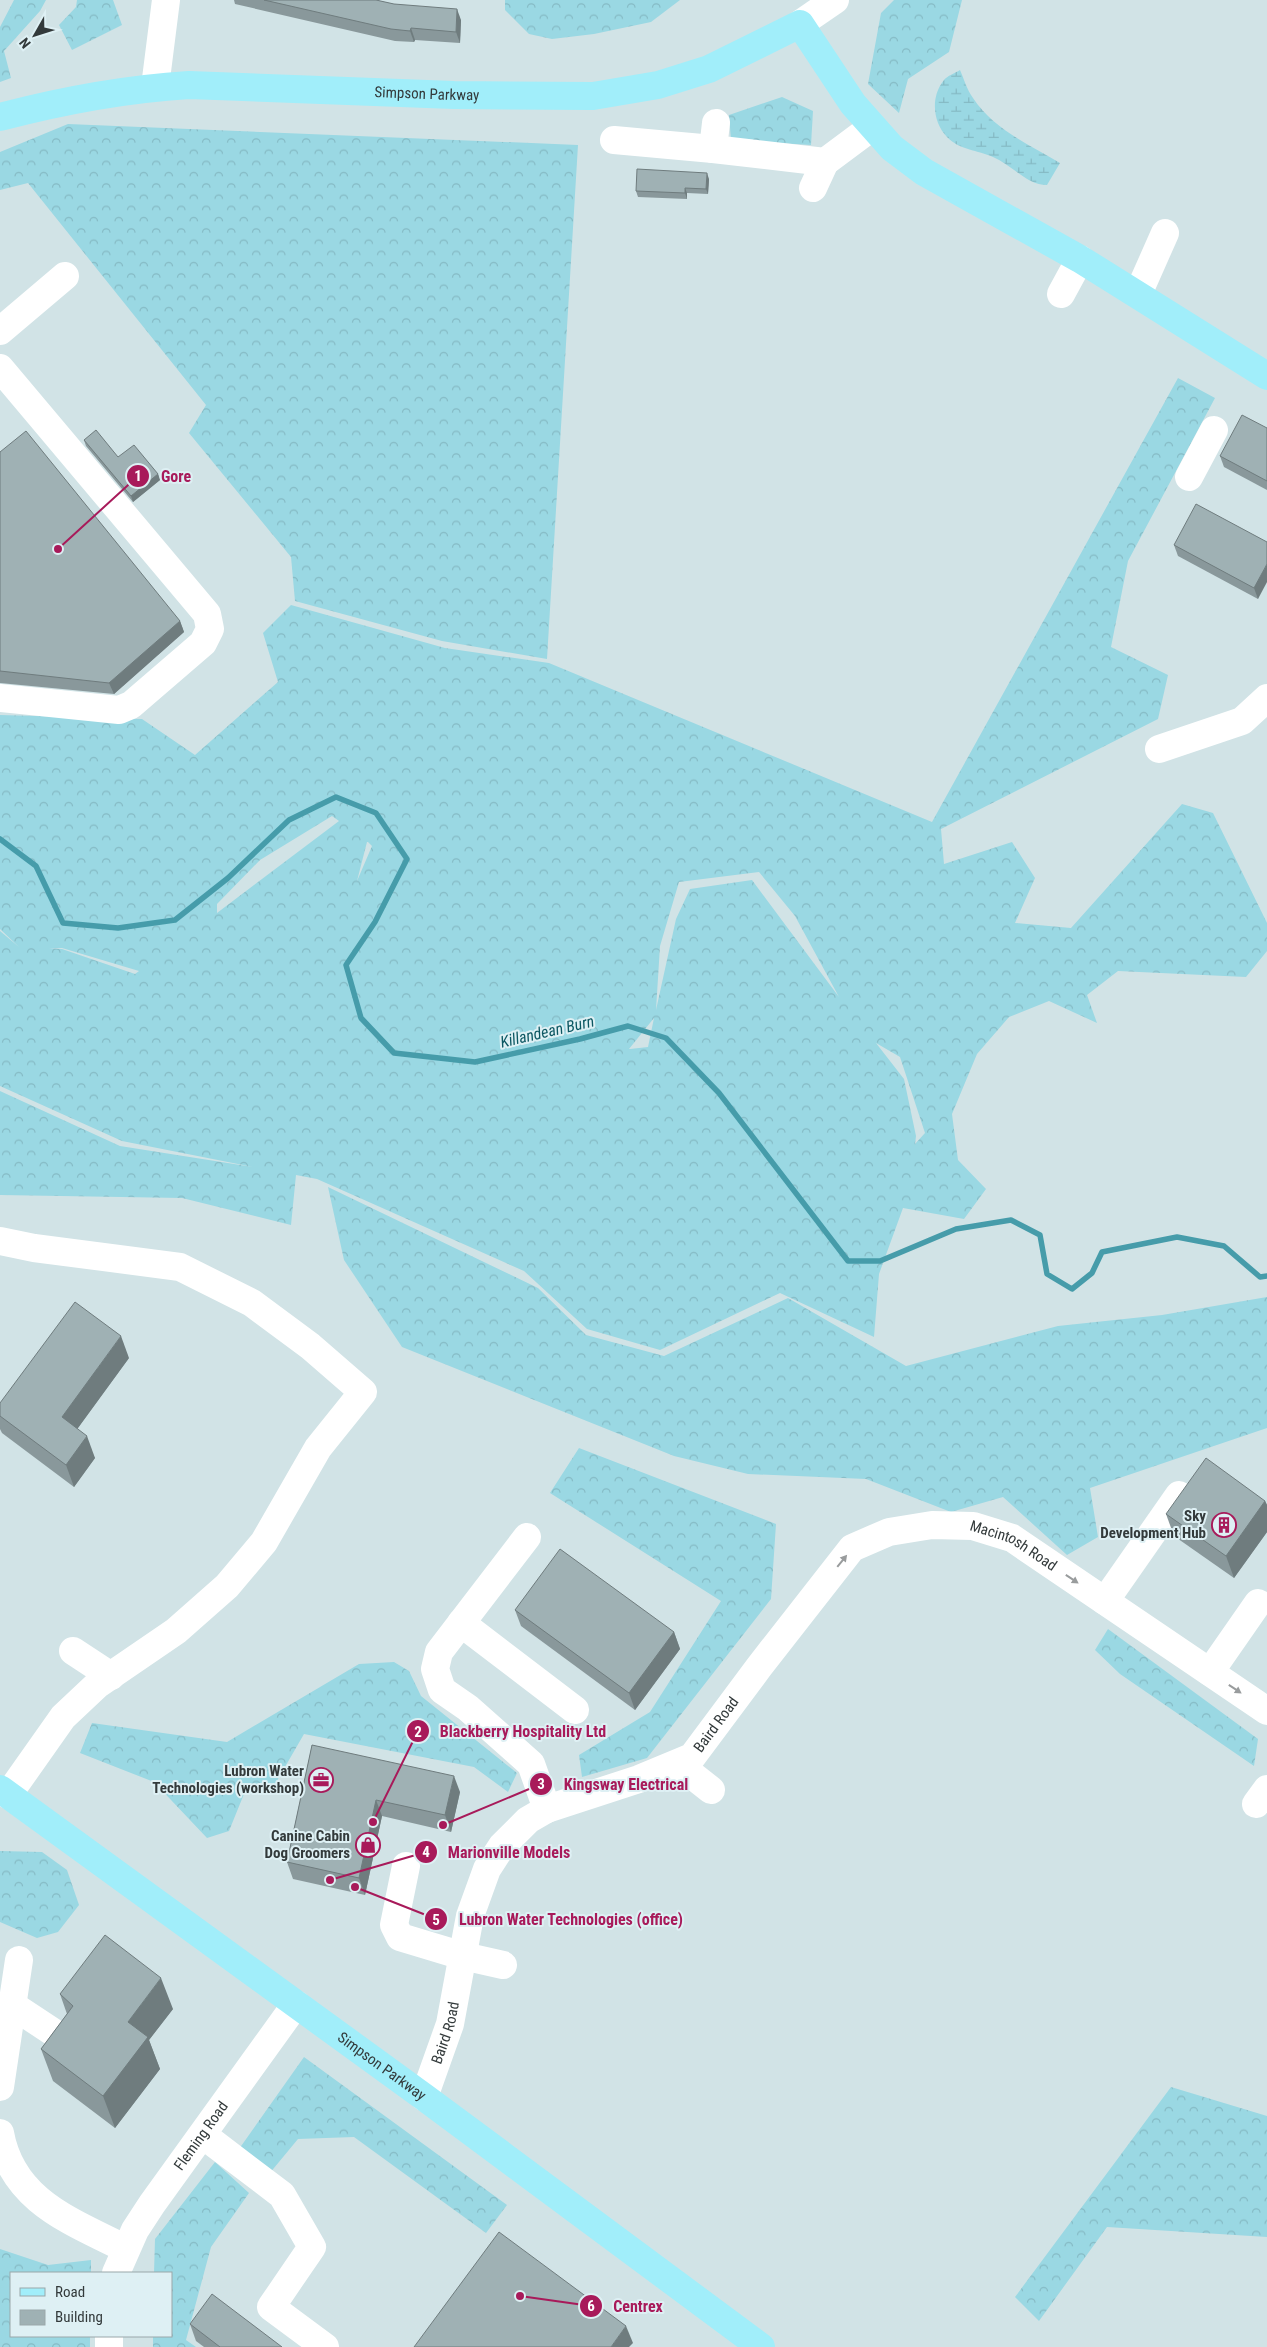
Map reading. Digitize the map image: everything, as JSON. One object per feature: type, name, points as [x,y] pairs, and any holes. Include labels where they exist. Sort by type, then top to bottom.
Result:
[{"type":"main road","name":"Simpson Parkway","points":[[0,117],[42,106],[155,87],[189,85],[454,95],[593,96],[658,85],[709,68],[800,24]]},
{"type":"main road","points":[[800,24],[853,104],[892,148],[924,172],[1080,259],[1267,376]]},
{"type":"main road","name":"Simpson Parkway","points":[[4,1792],[424,2097],[747,2343]]},
{"type":"street","points":[[155,87],[166,0]]},
{"type":"street","name":"Simpson Parkway","points":[[800,24],[835,0]]},
{"type":"street","points":[[813,188],[825,162],[872,127]]},
{"type":"street","points":[[614,140],[715,136],[825,162]]},
{"type":"street","points":[[1138,294],[1165,233]]},
{"type":"street","points":[[1061,294],[1080,259]]},
{"type":"street","points":[[0,332],[65,276]]},
{"type":"street","points":[[0,368],[207,614],[210,629],[202,643],[131,705],[119,710],[0,698]]},
{"type":"street","points":[[1189,477],[1214,430]]},
{"type":"street","points":[[1159,749],[1242,721],[1267,698]]},
{"type":"street","points":[[0,1241],[34,1248],[180,1267],[252,1303],[310,1346],[363,1392],[318,1448],[264,1542],[227,1586],[176,1631],[97,1685],[63,1717],[4,1792]]},
{"type":"street","points":[[1105,1601],[1179,1495]]},
{"type":"street","name":"Macintosh Road","points":[[812,1599],[852,1548],[889,1532],[932,1525],[973,1526],[1012,1538],[1267,1711]]},
{"type":"street","points":[[527,1537],[439,1652],[436,1670],[442,1690],[468,1708],[530,1764],[547,1809]]},
{"type":"street","name":"Baird Road","points":[[424,2097],[450,2024],[470,1916],[486,1869],[502,1846],[528,1820],[547,1809],[631,1782],[692,1757],[812,1599]]},
{"type":"street","points":[[1210,1672],[1258,1603]]},
{"type":"street","points":[[461,1622],[575,1710]]},
{"type":"street","points":[[73,1651],[111,1676]]},
{"type":"street","points":[[678,1764],[711,1790]]},
{"type":"street","points":[[406,1866],[394,1925],[400,1936],[463,1956],[503,1965]]},
{"type":"street","points":[[0,2087],[19,1960]]},
{"type":"street","name":"Fleming Road","points":[[121,2261],[152,2204],[296,2004]]},
{"type":"street","points":[[12,2005],[65,2040]]},
{"type":"street","points":[[0,2133],[3,2153],[16,2177],[36,2200],[72,2222],[121,2261]]},
{"type":"street","points":[[203,2135],[282,2195],[312,2246],[271,2307],[325,2347]]},
{"type":"green space","points":[[14,0],[46,0],[40,11],[4,51],[11,78],[0,82],[0,27]]},
{"type":"green space","points":[[77,0],[113,0],[122,25],[72,50],[59,25],[76,7]]},
{"type":"green space","points":[[505,0],[680,0],[651,22],[594,34],[552,39],[529,34],[505,10]]},
{"type":"green space","points":[[894,0],[962,0],[949,52],[908,79],[899,113],[868,84],[881,13]]},
{"type":"green space","points":[[960,70],[971,95],[991,119],[1013,135],[1060,163],[1047,185],[1033,182],[1000,160],[957,145],[942,131],[935,110],[937,94],[945,79]]},
{"type":"green space","points":[[782,97],[813,111],[811,145],[731,140],[729,115]]},
{"type":"green space","points":[[68,124],[578,145],[547,659],[442,641],[295,601],[291,557],[189,433],[206,405],[28,183],[0,190],[0,152]]},
{"type":"green space","points":[[1178,378],[1215,398],[1128,561],[1111,647],[1168,675],[1158,719],[941,829],[944,864],[1012,842],[1035,878],[1015,923],[1071,928],[1182,804],[1213,813],[1267,923],[1267,951],[1246,977],[1118,971],[1087,995],[1097,1023],[1049,1001],[1009,1017],[977,1054],[952,1114],[958,1160],[986,1189],[964,1219],[903,1208],[879,1274],[874,1337],[780,1293],[660,1350],[587,1329],[524,1271],[317,1179],[296,1175],[291,1225],[182,1198],[0,1195],[0,1091],[120,1146],[253,1167],[122,1141],[0,1086],[0,931],[19,947],[0,929],[0,715],[142,719],[195,755],[278,682],[263,633],[291,605],[445,648],[549,663],[932,822]],"holes":[[[332,816],[339,821],[217,913],[217,904],[260,860]],[[367,842],[372,846],[357,881]],[[759,872],[795,916],[839,997],[752,880],[690,889],[676,919],[656,1010],[660,946],[679,882]],[[49,948],[62,948],[139,971],[135,974],[62,949]],[[654,1018],[648,1047],[629,1049]],[[876,1043],[900,1057],[925,1133],[915,1144],[916,1136],[904,1079]]]},
{"type":"green space","points":[[328,1187],[538,1288],[586,1335],[664,1356],[788,1298],[906,1366],[1058,1326],[1162,1315],[1267,1297],[1267,1428],[1090,1488],[1098,1537],[1067,1555],[1003,1497],[951,1512],[866,1479],[748,1474],[674,1456],[402,1347],[344,1260]]},
{"type":"green space","points":[[579,1448],[776,1524],[771,1599],[647,1758],[582,1777],[579,1755],[650,1712],[721,1601],[550,1493]]},
{"type":"green space","points":[[1108,1629],[1258,1739],[1254,1766],[1120,1674],[1095,1650]]},
{"type":"green space","points":[[394,1662],[409,1671],[421,1696],[517,1773],[508,1792],[474,1767],[304,1734],[274,1786],[246,1789],[229,1831],[207,1838],[154,1782],[80,1753],[92,1723],[227,1742],[359,1664]]},
{"type":"green space","points":[[0,1851],[42,1852],[67,1870],[79,1905],[58,1932],[37,1938],[0,1922]]},
{"type":"green space","points":[[304,2057],[507,2205],[486,2233],[354,2137],[298,2139],[269,2174],[239,2149]]},
{"type":"green space","points":[[1171,2087],[1267,2116],[1267,2237],[1107,2227],[1039,2321],[1015,2297]]},
{"type":"green space","points":[[215,2162],[249,2193],[211,2247],[186,2340],[196,2347],[153,2347],[153,2337],[172,2337],[172,2272],[154,2272],[155,2239]]},
{"type":"green space","points":[[0,2249],[48,2265],[91,2260],[91,2272],[10,2272],[10,2337],[90,2337],[90,2347],[0,2347]]},
{"type":"building","points":[[264,0],[376,0],[394,4],[457,9],[456,32],[411,28],[410,31],[391,29]]},
{"type":"building","points":[[637,169],[707,173],[706,189],[685,188],[685,193],[636,191]]},
{"type":"building","points":[[1242,415],[1267,428],[1267,481],[1220,456]]},
{"type":"building","points":[[96,430],[118,457],[134,445],[158,474],[131,496],[84,440]]},
{"type":"building","points":[[26,431],[180,621],[109,683],[0,671],[0,452]]},
{"type":"building","points":[[1196,504],[1267,542],[1267,564],[1254,588],[1174,545]]},
{"type":"building","points":[[75,1302],[121,1336],[62,1417],[87,1436],[66,1465],[0,1416],[0,1403]]},
{"type":"building","points":[[1206,1458],[1265,1501],[1226,1556],[1166,1514]]},
{"type":"building","points":[[560,1549],[674,1632],[629,1693],[515,1610]]},
{"type":"building","points":[[312,1745],[454,1776],[445,1815],[376,1800],[359,1878],[287,1862]]},
{"type":"building","points":[[105,1935],[161,1978],[128,2022],[148,2037],[103,2096],[41,2049],[73,2006],[60,1994]]},
{"type":"building","points":[[499,2232],[626,2326],[611,2347],[414,2347]]},
{"type":"building","points":[[212,2294],[282,2347],[220,2347],[190,2324]]},
{"type":"waterway","name":"Killandean Burn","points":[[0,839],[36,866],[63,923],[118,928],[175,920],[228,878],[289,820],[336,797],[376,813],[407,859],[375,922],[346,965],[361,1018],[394,1053],[475,1062],[580,1039],[628,1026],[666,1038],[719,1093],[848,1261],[880,1261],[956,1229],[1011,1220],[1040,1235],[1047,1274],[1072,1289],[1092,1273],[1102,1252],[1177,1237],[1224,1246],[1260,1277],[1267,1276]]},
{"type":"place","name":"Gore","points":[[58,549]]},
{"type":"place","name":"Sky Development Hub","points":[[1224,1525]]},
{"type":"place","name":"Lubron Water Technologies (workshop)","points":[[321,1780]]},
{"type":"place","name":"Blackberry Hospitality Ltd","points":[[373,1822]]},
{"type":"place","name":"Kingsway Electrical","points":[[443,1825]]},
{"type":"place","name":"Canine Cabin Dog Groomers","points":[[368,1845]]},
{"type":"place","name":"Marionville Models","points":[[330,1880]]},
{"type":"place","name":"Lubron Water Technologies (office)","points":[[355,1887]]},
{"type":"place","name":"Centrex","points":[[520,2296]]}]
